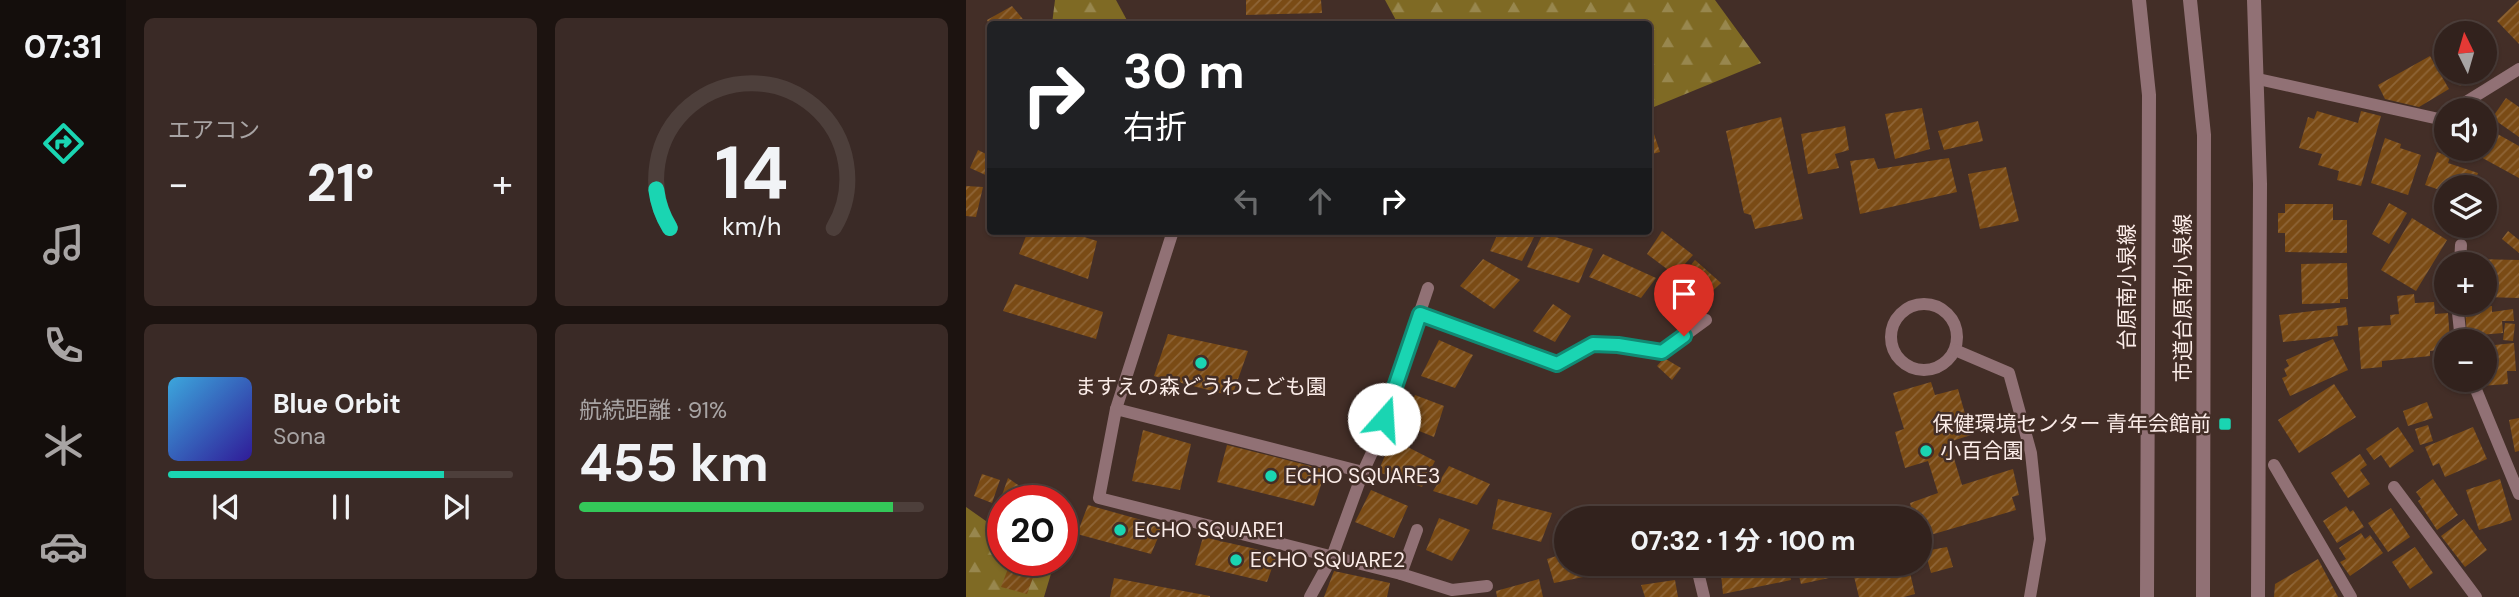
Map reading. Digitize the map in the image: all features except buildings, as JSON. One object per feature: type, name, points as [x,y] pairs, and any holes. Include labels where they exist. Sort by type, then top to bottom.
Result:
[{"type":"street","name":"台原南小泉線","points":[[2139,0],[2150,96],[2147,597]]},
{"type":"street","name":"市道台原南小泉線","points":[[2190,0],[2204,135],[2203,597]]},
{"type":"street","points":[[2254,0],[2260,184],[2258,597]]},
{"type":"lane","points":[[2472,98],[2519,69]]},
{"type":"lane","points":[[2258,79],[2434,118]]},
{"type":"lane","points":[[1172,235],[1116,409],[1098,498],[1401,574],[1452,590],[1487,586]]},
{"type":"lane","points":[[2461,246],[2461,252]]},
{"type":"lane","points":[[1310,597],[1332,557],[1375,446],[1428,288]]},
{"type":"lane","points":[[1933,304],[1951,317],[1956,328],[1955,350],[1949,359],[1930,370],[1909,367],[1900,360],[1890,342],[1894,321],[1910,306],[1933,304]]},
{"type":"lane","points":[[1420,314],[1557,364],[1593,344],[1662,352],[1706,320]]},
{"type":"lane","points":[[1955,350],[2009,373],[2031,453],[2040,539],[2030,597]]},
{"type":"lane","points":[[2477,392],[2519,494]]},
{"type":"lane","points":[[1116,409],[1363,472]]},
{"type":"lane","points":[[2274,465],[2351,597]]},
{"type":"lane","points":[[2394,487],[2476,597]]},
{"type":"lane","points":[[1401,574],[1416,530]]},
{"type":"lane","points":[[1699,576],[1703,597]]},
{"type":"green space","points":[[1055,0],[1116,0],[1127,21],[1052,21]]},
{"type":"green space","points":[[1385,0],[1715,0],[1761,63],[1652,108],[1652,21],[1396,21]]},
{"type":"green space","points":[[966,507],[987,522],[987,576],[1050,576],[1044,597],[966,597]]},
{"type":"place","name":"ますえの森どうわこども園","points":[[1201,363]]},
{"type":"place","name":"保健環境センター 青年会館前","points":[[2225,424]]},
{"type":"place","name":"小百合園","points":[[1926,451]]},
{"type":"place","name":"ECHO SQUARE3","points":[[1271,476]]},
{"type":"place","name":"ECHO SQUARE1","points":[[1120,530]]},
{"type":"place","name":"ECHO SQUARE2","points":[[1236,560]]},
{"type":"route","points":[[1384,419],[1420,314],[1557,364],[1593,344],[1662,352],[1684,336]]}]
